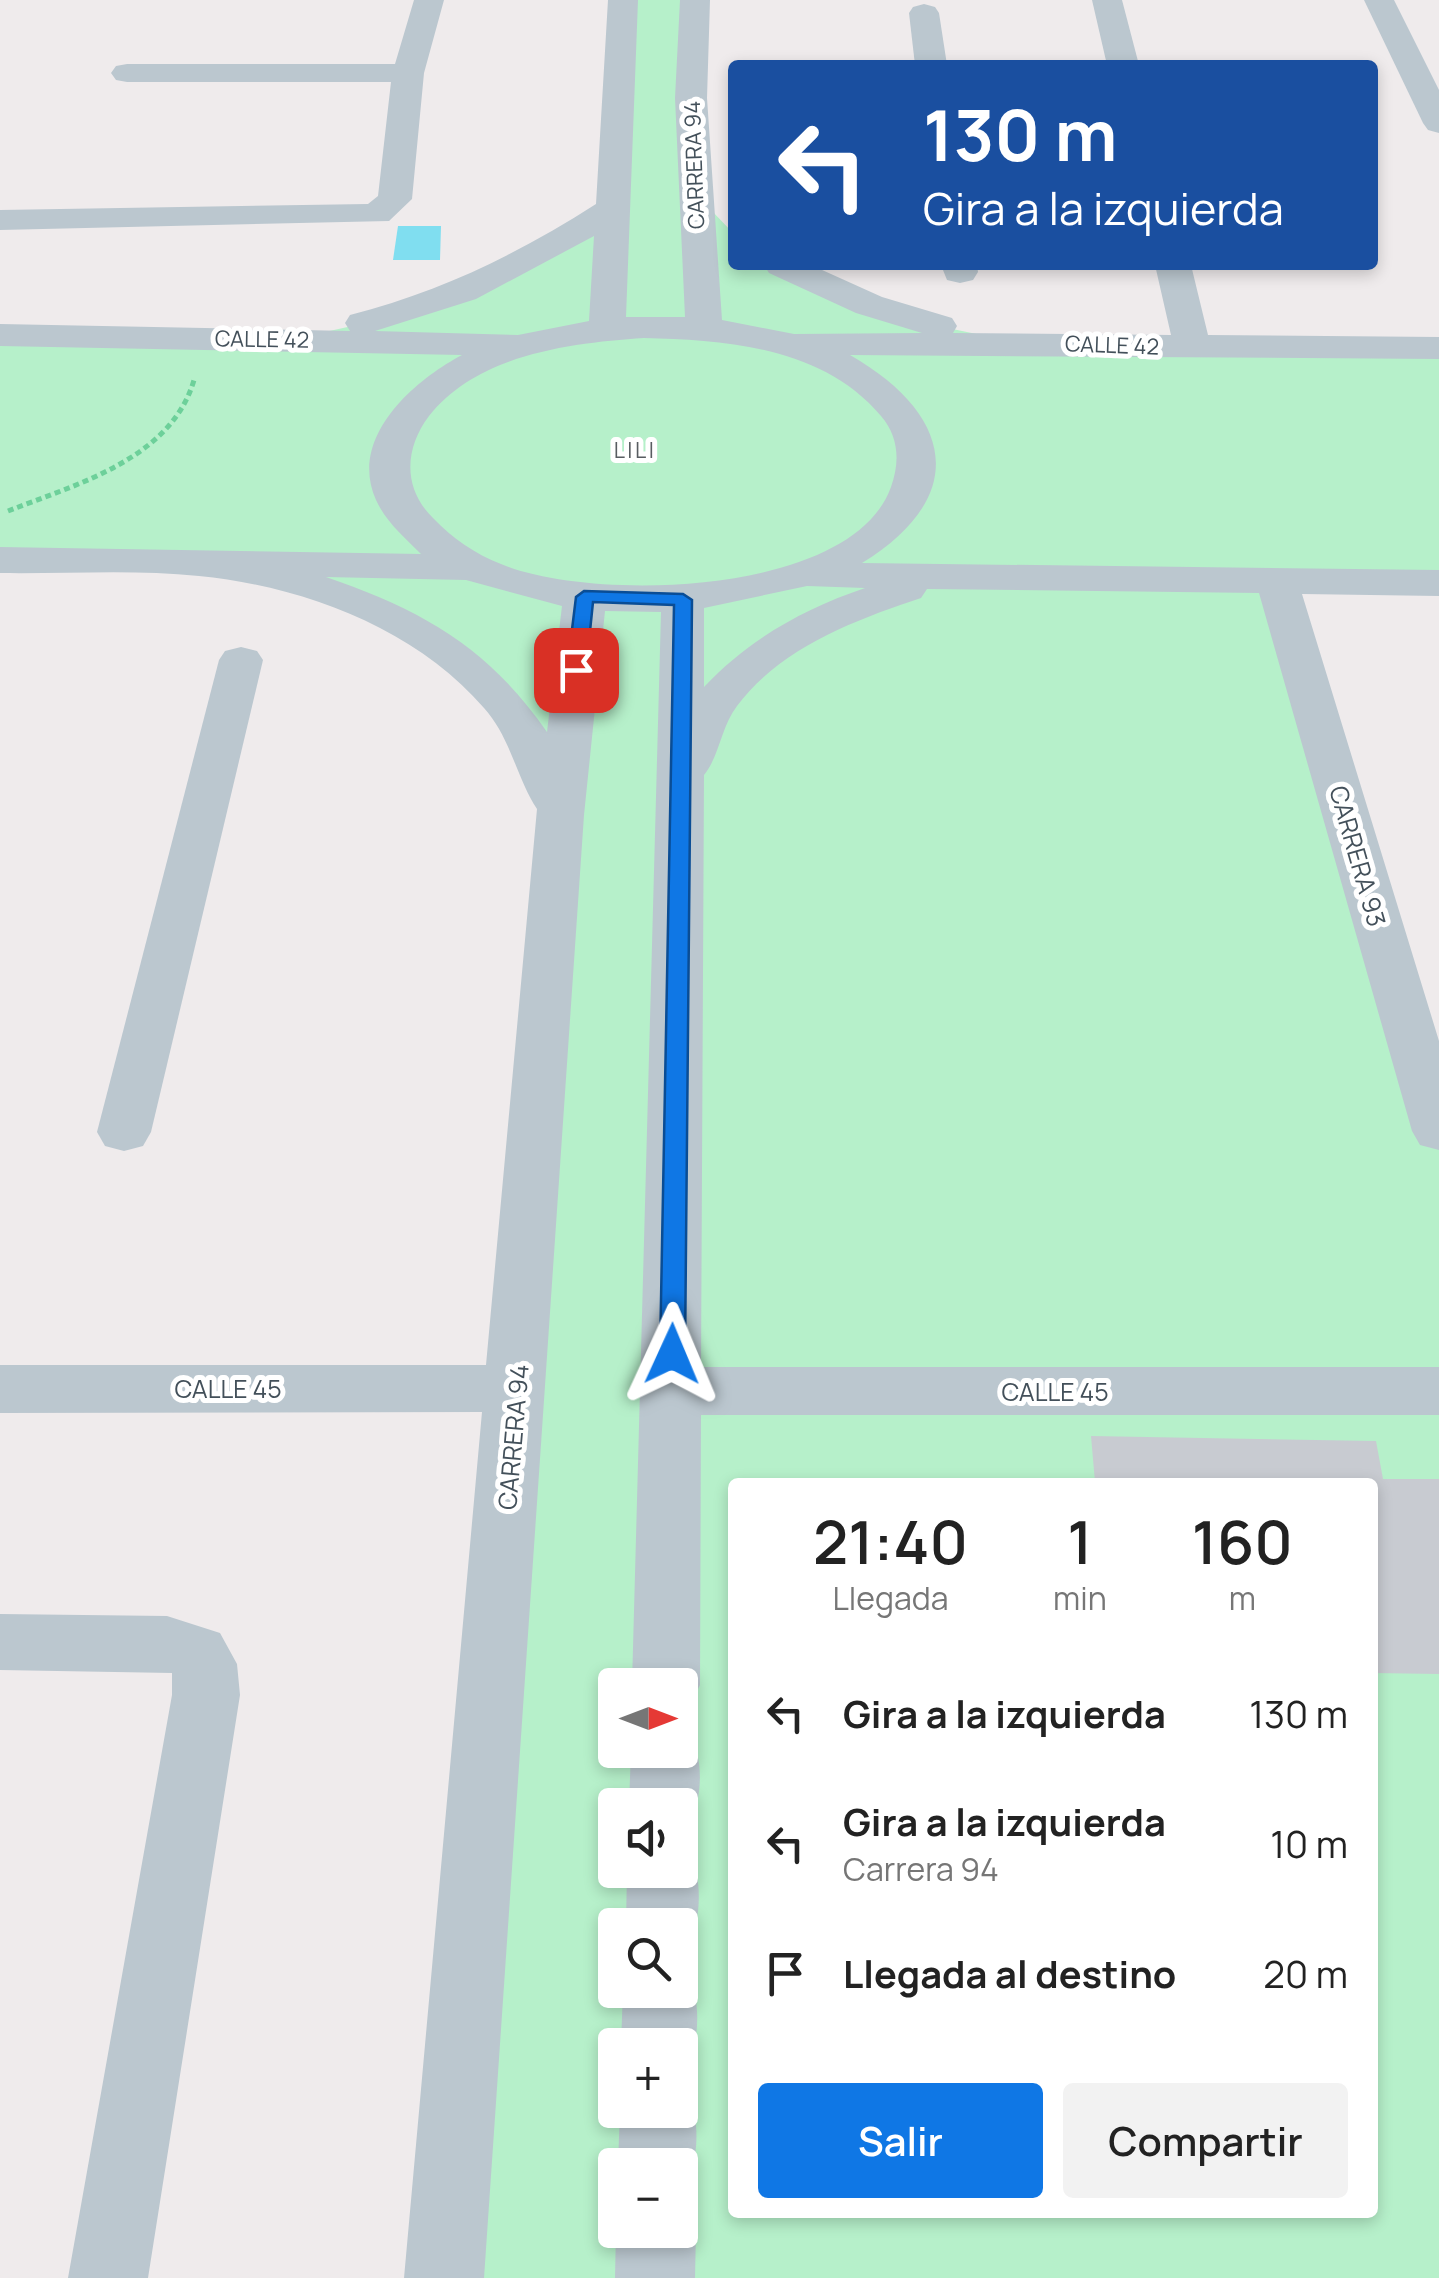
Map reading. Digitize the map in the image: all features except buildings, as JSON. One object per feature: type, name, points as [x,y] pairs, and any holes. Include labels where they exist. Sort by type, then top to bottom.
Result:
[{"type":"street","points":[[0,220],[377,214],[395,199],[408,73],[429,0]]},
{"type":"street","points":[[607,328],[623,0]]},
{"type":"street","name":"CARRERA 94","points":[[694,0],[706,98],[693,191],[704,329]]},
{"type":"street","points":[[1107,0],[1122,60]]},
{"type":"street","points":[[1379,0],[1439,123]]},
{"type":"street","points":[[924,13],[930,60]]},
{"type":"street","points":[[128,73],[408,73]]},
{"type":"street","points":[[693,191],[728,228]]},
{"type":"street","points":[[289,340],[416,312],[476,290],[527,264],[613,208]]},
{"type":"street","points":[[793,270],[869,305],[938,326],[1015,342]]},
{"type":"street","points":[[1174,270],[1194,348]]},
{"type":"street","points":[[607,328],[704,329],[784,344],[835,362],[876,387],[904,417],[918,450],[915,485],[894,519],[856,550],[804,575],[746,591],[683,600],[584,597],[508,580],[474,566],[432,541],[403,511],[389,479],[392,446],[408,415],[436,387],[476,364],[524,346],[607,328]]},
{"type":"street","name":"CALLE 42","points":[[0,335],[524,346]]},
{"type":"street","name":"CALLE 42","points":[[784,344],[1015,342],[1194,348],[1439,348]]},
{"type":"street","points":[[0,560],[474,566]]},
{"type":"street","points":[[192,562],[254,570],[330,592],[415,629],[458,658],[496,691],[526,729],[548,770],[560,815]]},
{"type":"street","points":[[804,575],[1439,583]]},
{"type":"street","points":[[683,788],[690,754],[704,722],[725,692],[752,666],[820,621],[890,594],[950,579]]},
{"type":"street","name":"CARRERA 93","points":[[1278,582],[1439,1131]]},
{"type":"street","name":"CARRERA 94","points":[[444,2278],[560,815],[584,597]]},
{"type":"street","points":[[666,1668],[683,600]]},
{"type":"street","points":[[124,1132],[241,660]]},
{"type":"street","name":"CALLE 45","points":[[0,1388],[517,1388]]},
{"type":"street","name":"CALLE 45","points":[[672,1392],[1439,1391]]},
{"type":"street","points":[[0,1642],[167,1644],[194,1649],[206,1664],[206,1695],[108,2278]]},
{"type":"street","points":[[655,2278],[656,2248]]},
{"type":"path","points":[[0,514],[108,467],[160,436],[185,410],[198,364]]},
{"type":"green space","points":[[623,0],[695,0],[693,191],[728,228],[728,270],[795,270],[938,326],[1015,342],[1439,348],[1439,583],[1278,582],[1439,1131],[1439,2278],[444,2278],[560,815],[458,658],[254,570],[0,560],[0,335],[289,340],[415,312],[613,208]]},
{"type":"water","points":[[398,226],[441,226],[440,260],[393,260]]},
{"type":"district","name":"LILI","points":[[635,450]]},
{"type":"route","points":[[576,670],[584,597],[683,600],[672,1354]]}]
